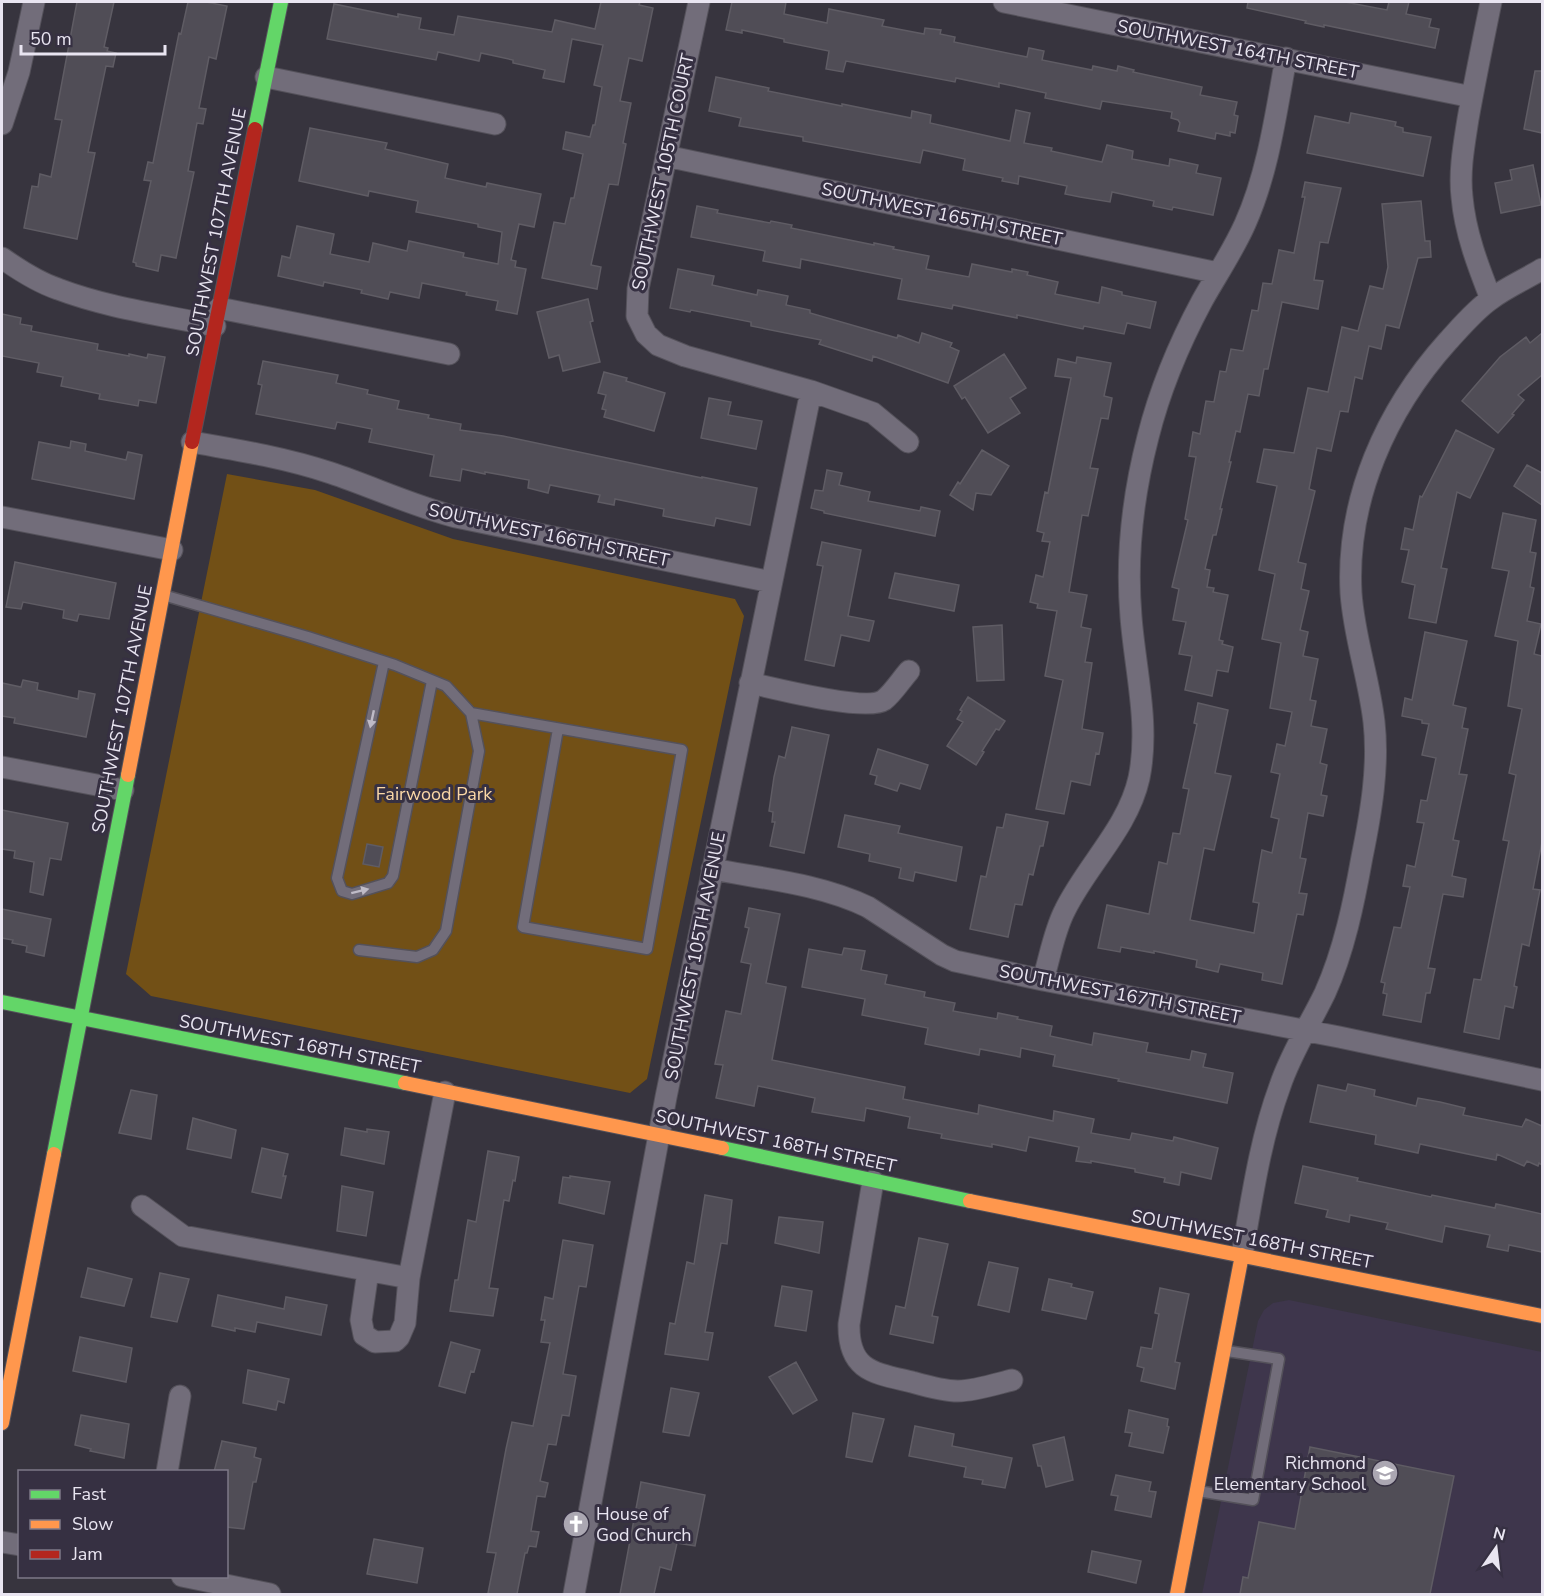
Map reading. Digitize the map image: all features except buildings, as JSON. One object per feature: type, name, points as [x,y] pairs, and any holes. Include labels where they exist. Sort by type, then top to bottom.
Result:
[{"type":"street","points":[[2,124],[19,72],[34,2]]},
{"type":"street","name":"SOUTHWEST 107TH AVENUE","points":[[2,1423],[123,790],[281,2]]},
{"type":"street","name":"SOUTHWEST 105TH COURT","points":[[699,2],[637,304],[638,316],[652,340],[675,353],[811,391]]},
{"type":"street","name":"SOUTHWEST 164TH STREET","points":[[1004,2],[1472,97]]},
{"type":"street","points":[[1491,2],[1462,161],[1461,196],[1473,248],[1491,299]]},
{"type":"street","points":[[1043,980],[1064,911],[1121,821],[1138,778],[1143,729],[1131,614],[1130,582],[1131,533],[1138,483],[1149,430],[1173,360],[1238,239],[1254,202],[1267,153],[1286,58]]},
{"type":"street","points":[[266,77],[495,124]]},
{"type":"street","name":"SOUTHWEST 165TH STREET","points":[[666,156],[1218,273]]},
{"type":"street","points":[[2,258],[31,277],[56,289],[135,310],[217,317],[449,354]]},
{"type":"street","points":[[1177,1594],[1265,1132],[1281,1083],[1304,1030],[1325,992],[1339,954],[1363,855],[1374,778],[1374,723],[1354,627],[1351,592],[1353,549],[1362,495],[1384,433],[1438,352],[1465,322],[1491,299],[1542,269]]},
{"type":"street","points":[[811,391],[873,413],[908,442]]},
{"type":"street","name":"SOUTHWEST 105TH AVENUE","points":[[574,1594],[659,1134],[811,391]]},
{"type":"street","name":"SOUTHWEST 166TH STREET","points":[[192,442],[328,472],[456,517],[771,582]]},
{"type":"street","points":[[2,517],[172,550]]},
{"type":"street","points":[[750,683],[840,701],[874,703],[884,700],[909,671]]},
{"type":"street","points":[[2,767],[123,790]]},
{"type":"street","name":"SOUTHWEST 167TH STREET","points":[[712,869],[832,892],[868,907],[946,957],[961,962],[1542,1080]]},
{"type":"street","name":"SOUTHWEST 168TH STREET","points":[[2,1002],[659,1134],[873,1180],[1542,1316]]},
{"type":"street","points":[[368,1271],[361,1320],[364,1335],[375,1342],[390,1343],[399,1337],[405,1323],[409,1278],[445,1092]]},
{"type":"street","points":[[873,1180],[849,1324],[850,1347],[858,1359],[869,1370],[885,1376],[958,1391],[1012,1380]]},
{"type":"street","points":[[142,1206],[183,1236],[409,1278]]},
{"type":"street","points":[[167,1470],[180,1396]]},
{"type":"street","points":[[2,1542],[18,1545]]},
{"type":"street","points":[[192,1578],[270,1594]]},
{"type":"lane","points":[[163,595],[308,637],[384,662],[446,686],[471,713],[480,751],[446,931],[433,950],[417,957],[359,950]]},
{"type":"lane","points":[[384,662],[337,878],[342,891],[352,894],[388,883],[393,876],[432,681]]},
{"type":"lane","points":[[471,713],[682,750],[647,949],[523,927],[558,729]]},
{"type":"lane","points":[[1197,1491],[1253,1500],[1279,1359],[1223,1351]]},
{"type":"shaded area","name":"Richmond Elementary School","points":[[1289,1300],[1542,1352],[1542,1594],[1202,1594],[1258,1321],[1264,1310],[1273,1303]]},
{"type":"green space","name":"Fairwood Park","points":[[227,474],[315,490],[453,539],[735,599],[744,616],[647,1079],[630,1093],[151,996],[126,974]]},
{"type":"traffic: fast","points":[[255,129],[281,2]]},
{"type":"traffic: fast","points":[[54,1154],[128,775]]},
{"type":"traffic: fast","points":[[2,1002],[405,1083]]},
{"type":"traffic: fast","points":[[722,1148],[970,1201]]},
{"type":"traffic: slow","points":[[128,775],[192,442]]},
{"type":"traffic: slow","points":[[405,1083],[722,1148]]},
{"type":"traffic: slow","points":[[2,1423],[54,1154]]},
{"type":"traffic: slow","points":[[970,1201],[1542,1316]]},
{"type":"traffic: slow","points":[[1177,1594],[1242,1255]]},
{"type":"traffic: jam","points":[[192,442],[255,129]]},
{"type":"place","name":"Richmond Elementary School","points":[[1385,1473]]},
{"type":"place","name":"House of God Church","points":[[576,1524]]}]
